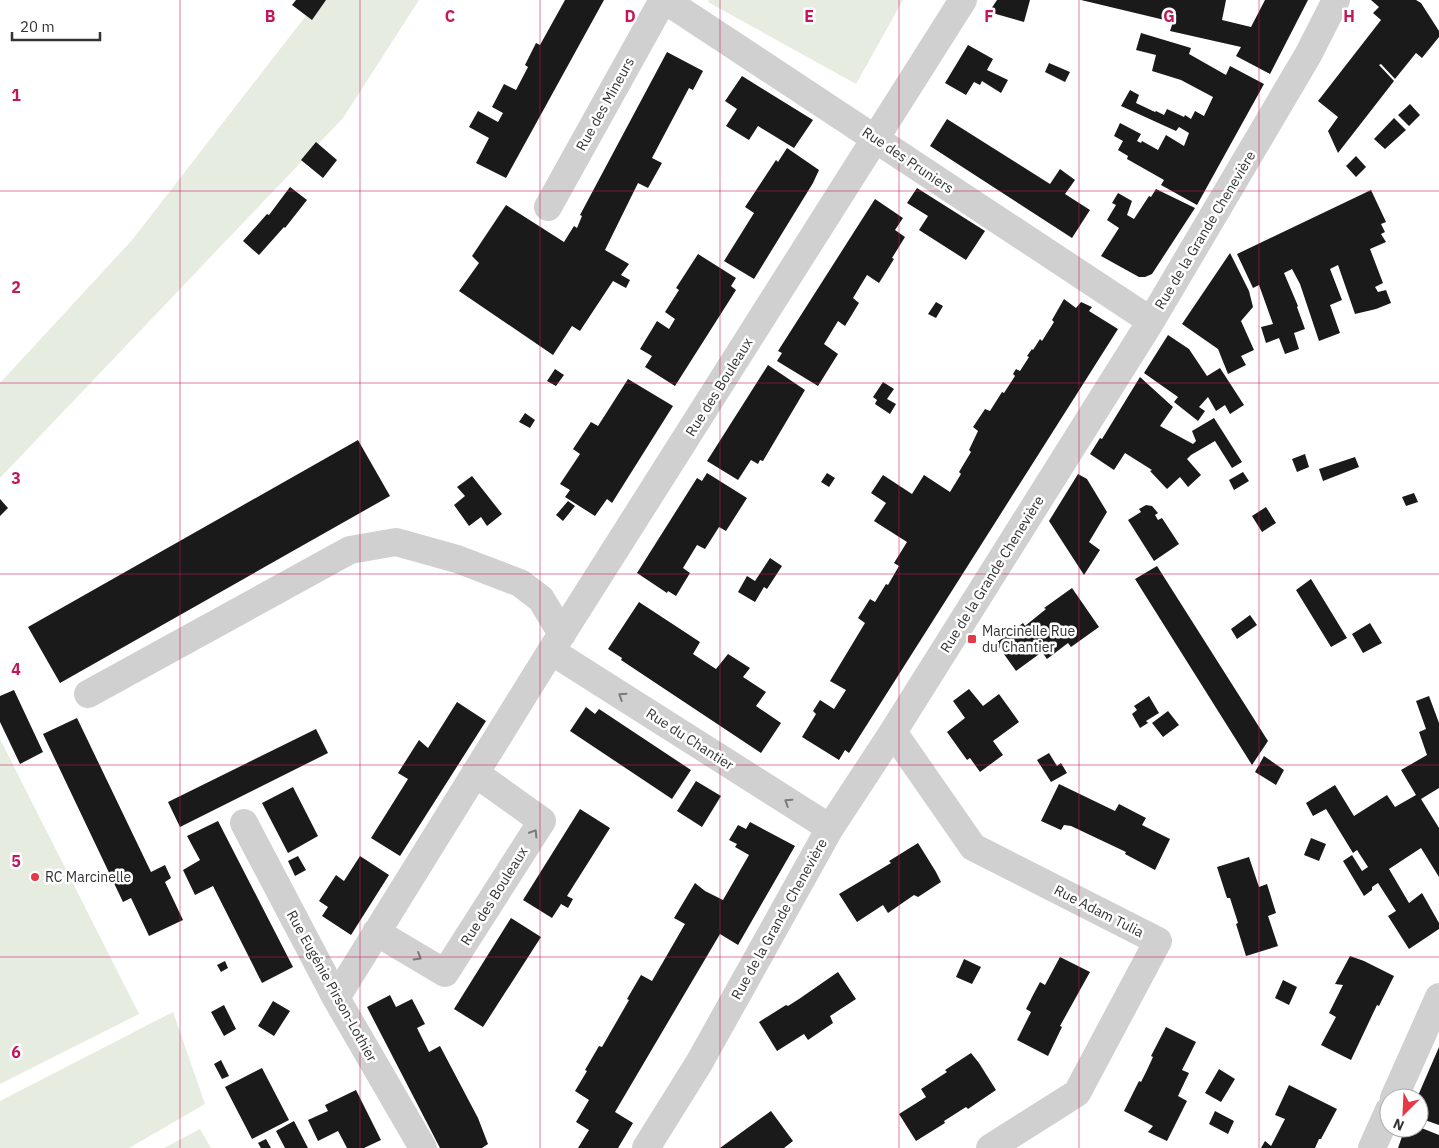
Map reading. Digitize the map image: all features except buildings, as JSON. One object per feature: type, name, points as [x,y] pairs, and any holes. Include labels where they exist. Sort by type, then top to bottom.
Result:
[{"type":"street","name":"Rue des Pruniers","points":[[664,0],[1151,321]]},
{"type":"street","name":"Rue des Mineurs","points":[[548,207],[664,0]]},
{"type":"street","name":"Rue des Bouleaux","points":[[336,998],[556,642],[963,0]]},
{"type":"street","name":"Rue de la Grande Chenevière","points":[[646,1148],[699,1062],[830,828],[893,732],[1151,321],[1308,55],[1336,0]]},
{"type":"street","points":[[88,694],[350,550],[396,542],[457,559],[520,582],[541,600],[556,642]]},
{"type":"street","name":"Rue du Chantier","points":[[556,642],[830,828]]},
{"type":"street","name":"Rue Adam Tulia","points":[[893,732],[973,846],[1158,941],[1077,1093],[990,1148]]},
{"type":"street","name":"Rue des Bouleaux","points":[[376,932],[445,973],[542,821],[475,773]]},
{"type":"street","name":"Rue Eugénie Pirson-Lothier","points":[[244,823],[336,998],[423,1148]]},
{"type":"street","points":[[1398,1088],[1439,997]]},
{"type":"street","points":[[1372,1148],[1379,1132]]},
{"type":"shaded area","points":[[318,0],[419,0],[343,118],[0,478],[0,383],[133,239]]},
{"type":"shaded area","points":[[709,0],[903,0],[856,84],[708,2]]},
{"type":"shaded area","name":"RC Marcinelle","points":[[0,739],[139,1014],[0,1084]]},
{"type":"shaded area","points":[[173,1012],[205,1104],[129,1148],[0,1148],[0,1101]]},
{"type":"shaded area","points":[[200,1129],[211,1148],[164,1148]]},
{"type":"place","name":"Marcinelle Rue du Chantier","points":[[972,639]]},
{"type":"place","name":"RC Marcinelle","points":[[35,877]]}]
